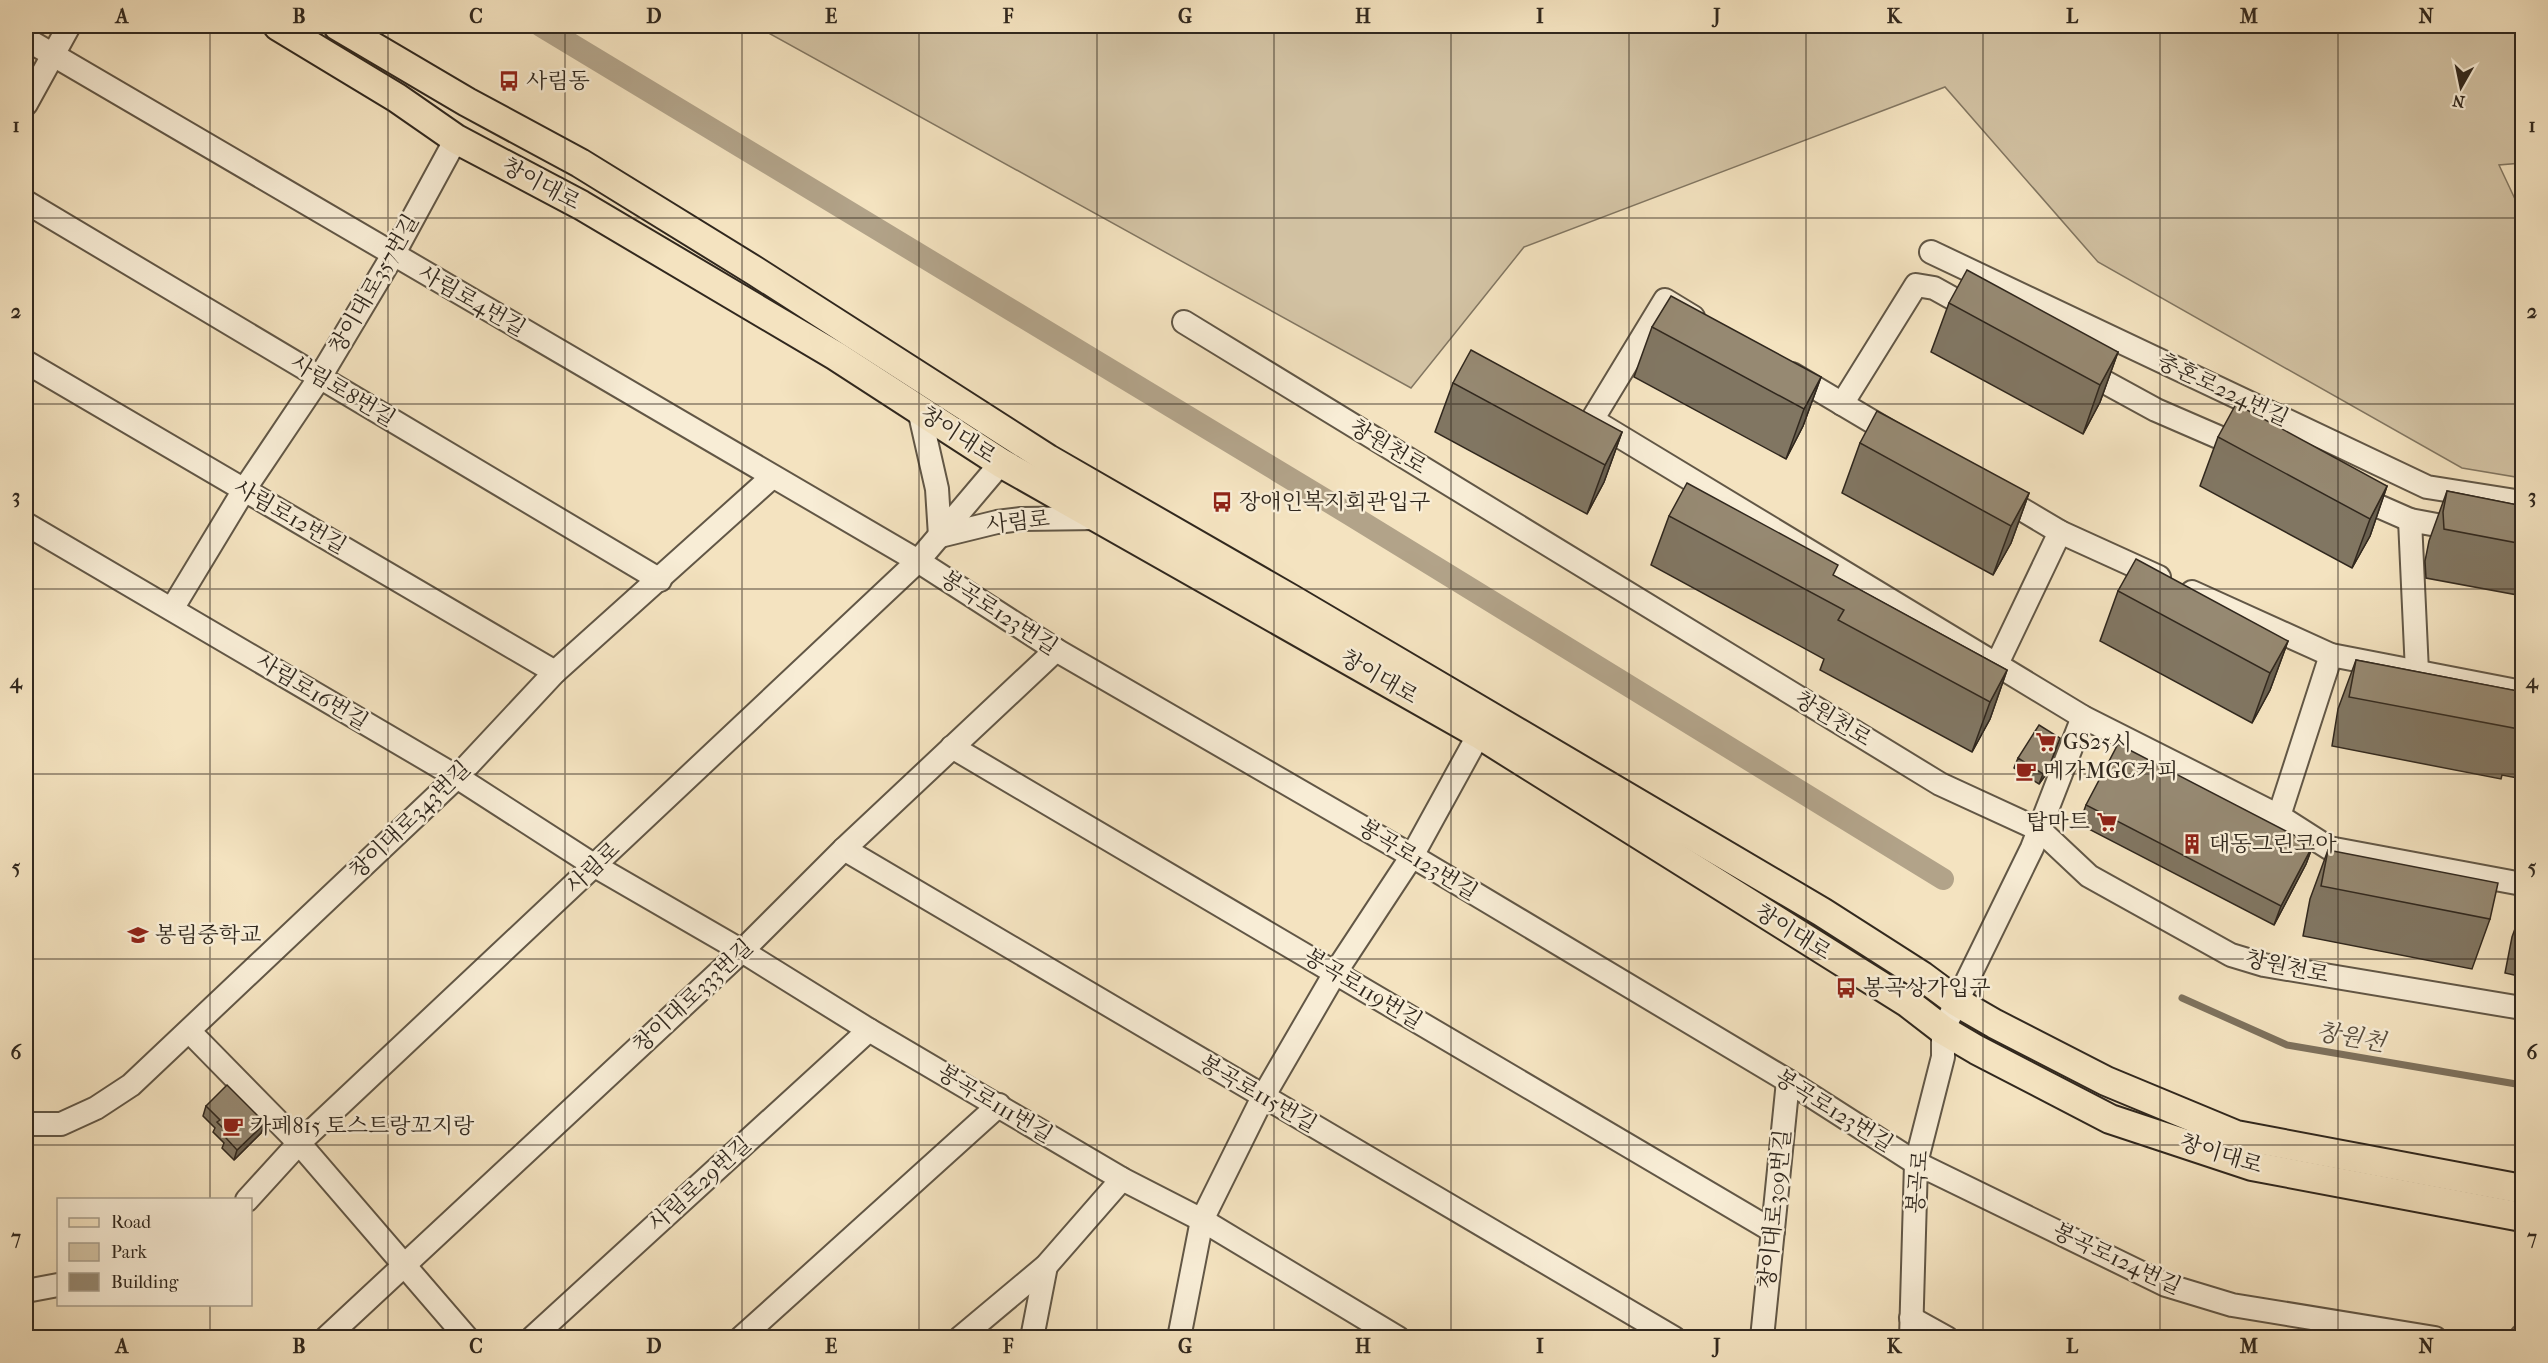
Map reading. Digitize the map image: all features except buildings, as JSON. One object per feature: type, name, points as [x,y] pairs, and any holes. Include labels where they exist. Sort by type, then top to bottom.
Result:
[{"type":"main road","name":"창이대로","points":[[278,26],[397,98],[456,139],[582,205],[825,350],[1001,463],[1479,734],[1908,1003],[1943,1030],[1977,1050],[2110,1119],[2252,1166],[2523,1217]]},
{"type":"main road","name":"창이대로","points":[[338,26],[467,102],[580,163],[755,271],[1017,440],[1822,912],[1922,976],[1957,1002],[1995,1024],[2106,1081],[2236,1135],[2523,1189]]},
{"type":"main road","points":[[1001,463],[1017,440]]},
{"type":"street","points":[[26,104],[69,26]]},
{"type":"street","name":"사림로4번길","points":[[26,39],[918,561]]},
{"type":"street","name":"창이대로357번길","points":[[172,609],[244,490],[320,377],[393,255],[456,139]]},
{"type":"street","name":"사림로8번길","points":[[26,202],[660,579]]},
{"type":"street","name":"충혼로224번길","points":[[1931,252],[2427,487],[2523,502]]},
{"type":"street","points":[[1842,404],[1916,285],[1934,288],[1994,321]]},
{"type":"street","points":[[1592,420],[1665,300],[1714,329]]},
{"type":"street","name":"창원천로","points":[[1184,322],[1940,784],[2036,839],[2089,876],[2231,955],[2264,965],[2523,1008]]},
{"type":"street","points":[[2065,360],[2156,410],[2262,456]]},
{"type":"street","name":"사림로12번길","points":[[26,362],[555,672]]},
{"type":"street","points":[[1773,364],[1921,451]]},
{"type":"street","points":[[1572,409],[2083,717],[2279,816],[2329,848],[2523,884]]},
{"type":"street","points":[[919,410],[938,489],[940,536]]},
{"type":"street","name":"사림로","points":[[249,1198],[299,1143],[918,561],[1001,463]]},
{"type":"street","name":"창이대로343번길","points":[[26,1124],[60,1124],[96,1108],[131,1085],[457,777],[555,672],[772,477]]},
{"type":"street","points":[[1981,485],[2060,532],[2331,655],[2523,692]]},
{"type":"street","points":[[2336,488],[2410,520],[2523,541]]},
{"type":"street","name":"사림로","points":[[940,536],[997,522],[1021,519],[1098,518]]},
{"type":"street","points":[[2410,520],[2417,672]]},
{"type":"street","name":"사림로16번길","points":[[26,524],[457,777],[595,866]]},
{"type":"street","points":[[1996,666],[2060,532]]},
{"type":"street","name":"봉곡로123번길","points":[[918,561],[1056,650],[1412,856],[1788,1081],[1916,1163]]},
{"type":"street","name":"창이대로333번길","points":[[326,1338],[742,951],[844,849],[1056,650]]},
{"type":"street","points":[[2279,816],[2331,655]]},
{"type":"street","points":[[1943,1030],[2036,839],[2083,717]]},
{"type":"street","points":[[1179,1338],[1202,1220],[1263,1097],[1335,973],[1412,856],[1479,734]]},
{"type":"street","name":"봉곡로119번길","points":[[952,747],[1773,1231]]},
{"type":"street","name":"봉곡로115번길","points":[[844,849],[1674,1338]]},
{"type":"street","name":"봉곡로111번길","points":[[595,866],[742,951],[869,1030],[1122,1179],[1202,1220],[1398,1338]]},
{"type":"street","name":"사림로29번길","points":[[532,1338],[869,1030]]},
{"type":"street","name":"봉곡로","points":[[1911,1328],[1916,1163],[1943,1057],[1943,1030]]},
{"type":"street","points":[[189,1031],[299,1143],[467,1338]]},
{"type":"street","name":"창이대로309번길","points":[[1762,1338],[1788,1081]]},
{"type":"street","points":[[741,1338],[999,1105]]},
{"type":"street","name":"봉곡로124번길","points":[[1916,1163],[2166,1285],[2232,1305],[2435,1338]]},
{"type":"street","points":[[960,1338],[1046,1266],[1122,1179]]},
{"type":"street","points":[[1032,1338],[1046,1266]]},
{"type":"street","points":[[26,1291],[57,1285]]},
{"type":"street","points":[[1911,1328],[1947,1338]]},
{"type":"green space","points":[[756,26],[2522,26],[2522,163],[2499,165],[2522,214],[2522,478],[2462,468],[2098,262],[1945,87],[1524,247],[1411,388]]},
{"type":"waterway","points":[[541,26],[1349,514],[1943,879]]},
{"type":"waterway","name":"창원천","points":[[2182,998],[2287,1045],[2522,1085]]},
{"type":"place","name":"사림동","points":[[509,81]]},
{"type":"place","name":"장애인복지회관입구","points":[[1222,502]]},
{"type":"place","name":"GS25시","points":[[2046,742]]},
{"type":"place","name":"메가MGC커피","points":[[2026,771]]},
{"type":"place","name":"탑마트","points":[[2107,822]]},
{"type":"place","name":"대동그린코아","points":[[2192,844]]},
{"type":"place","name":"봉림중학교","points":[[138,935]]},
{"type":"place","name":"봉곡상가입구","points":[[1846,988]]},
{"type":"place","name":"카페815 토스트랑꼬지랑","points":[[233,1126]]}]
